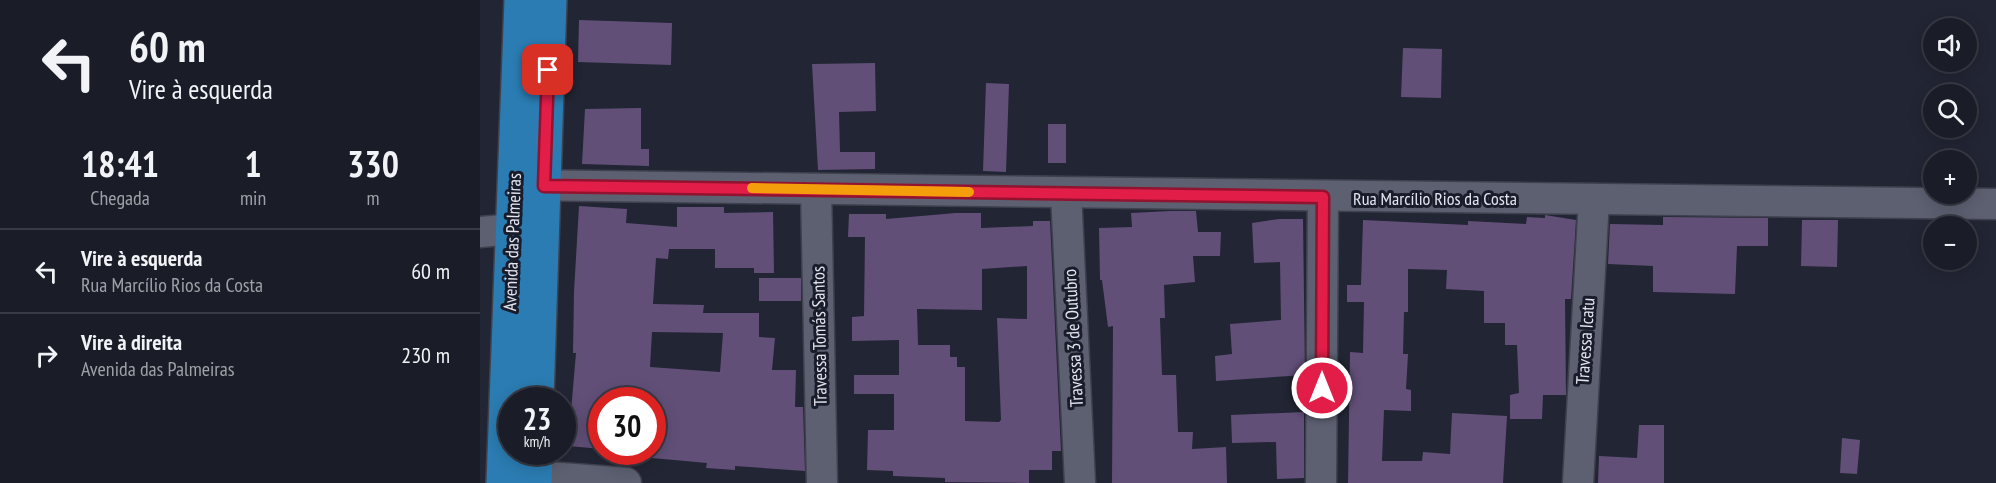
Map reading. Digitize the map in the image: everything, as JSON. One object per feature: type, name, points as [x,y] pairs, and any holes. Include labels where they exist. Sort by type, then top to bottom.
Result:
[{"type":"main road","name":"Avenida das Palmeiras","points":[[503,483],[528,227],[529,185],[521,0]]},
{"type":"main road","name":"Avenida das Palmeiras","points":[[529,185],[550,0]]},
{"type":"main road","name":"Avenida das Palmeiras","points":[[528,227],[536,387]]},
{"type":"street","name":"Rua Marcílio Rios da Costa","points":[[529,185],[1996,204]]},
{"type":"street","name":"Travessa Tomás Santos","points":[[816,189],[822,483]]},
{"type":"street","name":"Travessa 3 de Outubro","points":[[1066,193],[1080,483]]},
{"type":"street","points":[[1321,483],[1323,197]]},
{"type":"street","name":"Travessa Icatu","points":[[1578,483],[1594,199]]},
{"type":"street","points":[[480,232],[528,227]]},
{"type":"street","points":[[535,470],[626,483]]},
{"type":"building","points":[[579,20],[672,23],[671,65],[578,62]]},
{"type":"building","points":[[1403,48],[1442,49],[1441,98],[1401,97]]},
{"type":"building","points":[[875,63],[876,111],[839,112],[840,152],[875,152],[875,169],[818,170],[812,64]]},
{"type":"building","points":[[986,83],[1009,84],[1006,172],[983,171]]},
{"type":"building","points":[[641,108],[641,149],[649,149],[649,166],[582,164],[585,109]]},
{"type":"building","points":[[1048,124],[1066,124],[1066,163],[1048,163]]},
{"type":"building","points":[[579,206],[627,209],[626,223],[677,227],[677,207],[724,207],[724,213],[773,212],[774,273],[754,273],[754,268],[715,268],[715,249],[669,249],[668,259],[656,258],[653,304],[704,305],[703,313],[759,313],[759,337],[775,338],[772,370],[796,370],[795,407],[803,407],[805,471],[735,466],[735,470],[706,468],[707,463],[666,459],[666,387],[588,387],[588,448],[576,447],[576,387],[573,387],[576,353],[573,353]],"holes":[[[652,332],[723,333],[720,372],[650,367]]]},
{"type":"building","points":[[1196,211],[1198,232],[1221,232],[1220,256],[1193,256],[1195,282],[1164,285],[1165,318],[1160,318],[1162,375],[1176,375],[1178,432],[1193,432],[1192,449],[1226,447],[1227,483],[1112,483],[1113,326],[1108,327],[1102,280],[1100,280],[1099,228],[1132,227],[1131,213]]},
{"type":"building","points":[[981,213],[981,228],[1033,226],[1033,221],[1050,221],[1061,451],[1052,451],[1052,470],[1029,470],[1029,483],[945,482],[945,478],[893,476],[893,471],[867,470],[868,430],[894,430],[894,394],[854,394],[854,375],[899,375],[899,340],[852,341],[852,317],[864,316],[865,237],[848,237],[849,214],[886,214],[886,219]],"holes":[[[1027,266],[1027,319],[997,318],[1001,420],[999,422],[965,421],[965,367],[957,367],[957,357],[950,357],[950,345],[918,345],[917,309],[982,310],[982,269]]]},
{"type":"building","points":[[1545,215],[1576,220],[1571,299],[1565,299],[1566,395],[1543,395],[1542,419],[1510,419],[1510,395],[1519,393],[1517,345],[1505,345],[1505,323],[1484,323],[1484,291],[1446,289],[1447,270],[1408,269],[1408,312],[1404,312],[1403,354],[1408,354],[1406,389],[1411,390],[1411,411],[1384,410],[1382,461],[1422,461],[1423,452],[1450,454],[1452,413],[1507,416],[1503,483],[1348,483],[1350,352],[1363,353],[1364,302],[1347,302],[1347,285],[1361,285],[1363,220],[1468,225],[1468,221],[1526,224],[1527,217],[1545,218]]},
{"type":"building","points":[[1663,217],[1768,218],[1768,246],[1737,246],[1735,294],[1653,292],[1653,266],[1608,264],[1610,224],[1663,225]]},
{"type":"building","points":[[1279,219],[1303,219],[1305,375],[1216,381],[1215,356],[1232,354],[1230,324],[1281,320],[1280,262],[1254,263],[1252,223]]},
{"type":"building","points":[[1802,220],[1838,220],[1837,267],[1801,266]]},
{"type":"building","points":[[759,278],[801,278],[801,301],[759,301]]},
{"type":"building","points":[[1304,412],[1304,478],[1277,479],[1276,442],[1232,443],[1231,415]]},
{"type":"building","points":[[1639,425],[1664,425],[1664,483],[1598,483],[1599,456],[1637,458]]},
{"type":"building","points":[[1842,438],[1860,440],[1857,474],[1840,473]]},
{"type":"slow traffic","points":[[752,188],[969,192]]},
{"type":"route","points":[[548,70],[544,186],[1323,197],[1322,388]]}]
